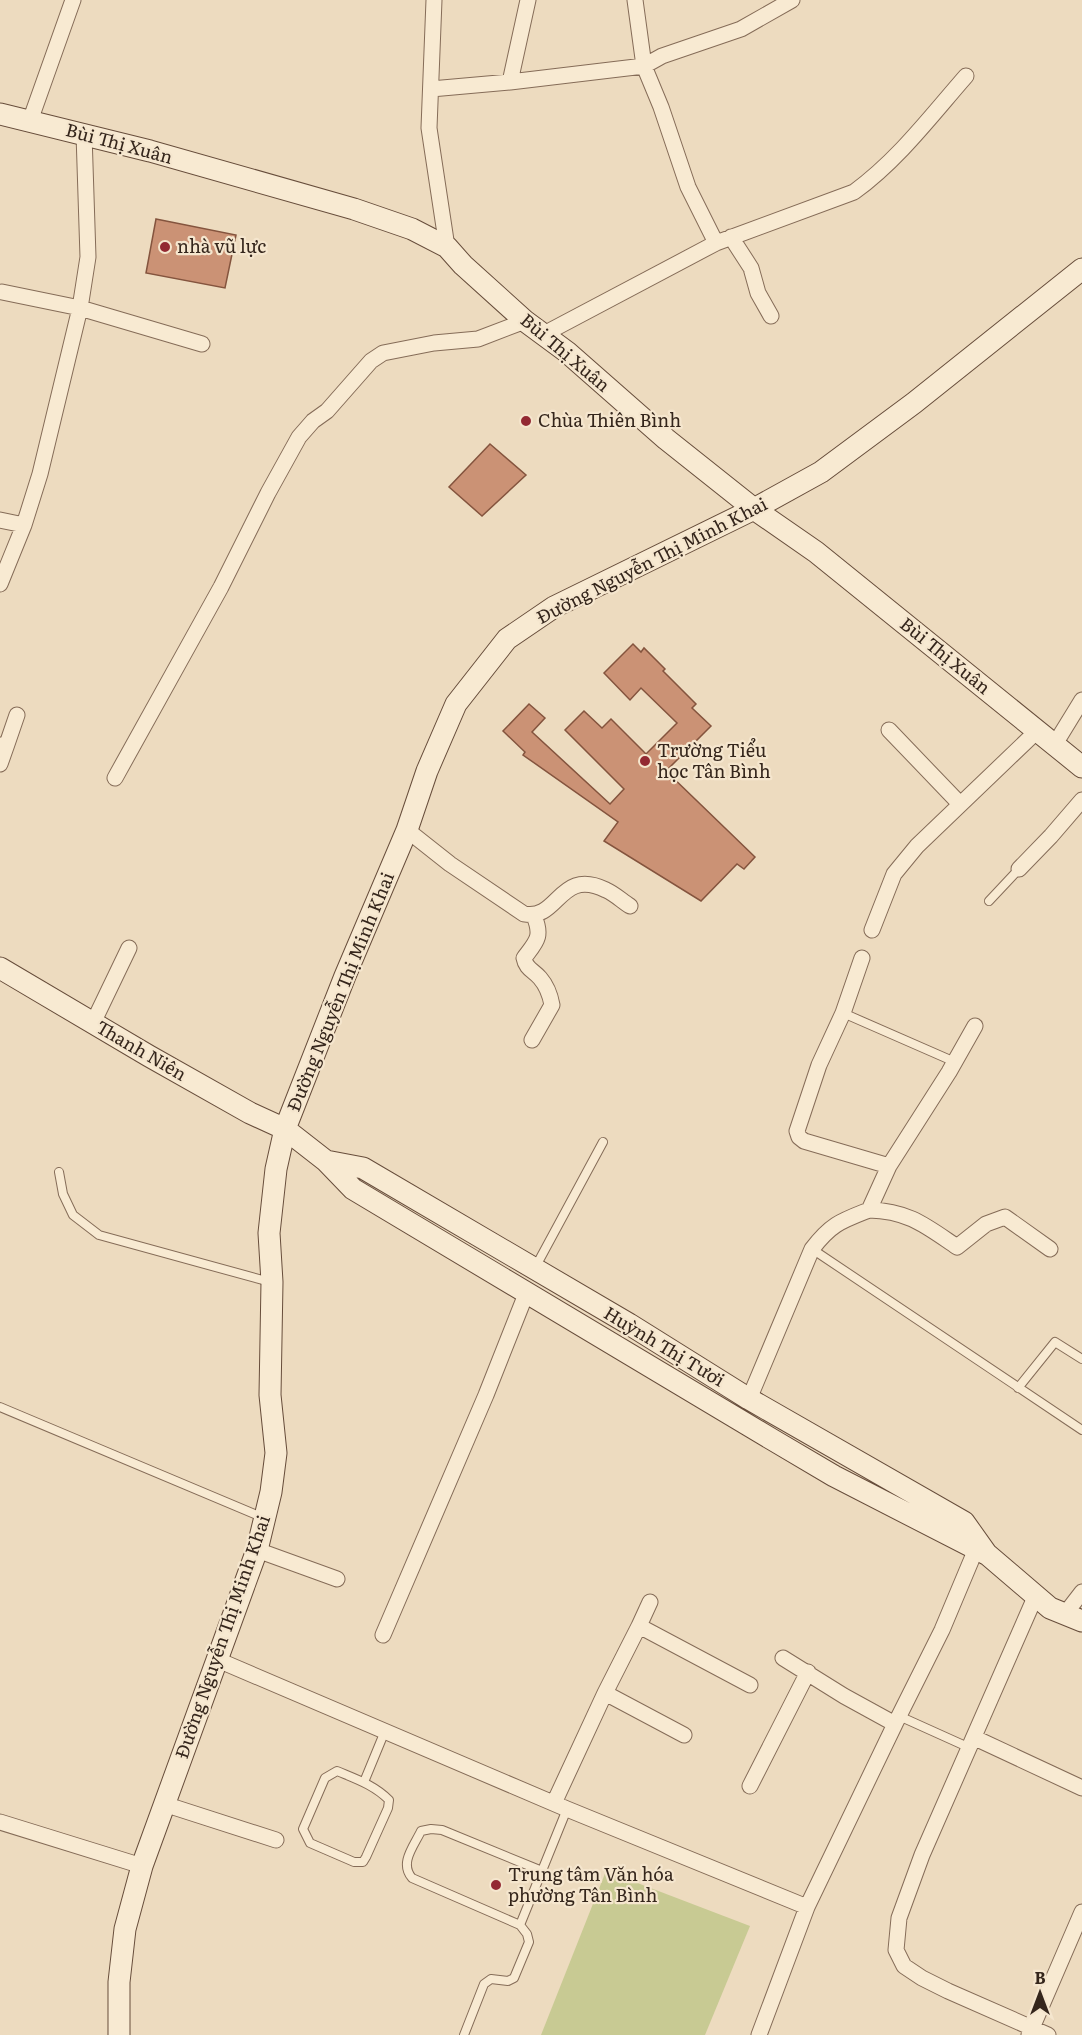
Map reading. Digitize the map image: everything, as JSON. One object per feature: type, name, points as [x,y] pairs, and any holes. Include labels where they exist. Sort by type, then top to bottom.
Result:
[{"type":"main road","name":"Bùi Thị Xuân","points":[[0,114],[84,134],[354,209],[412,229],[447,247],[525,321],[567,352],[666,439],[754,509],[816,552],[1082,767]]},
{"type":"main road","name":"Đường Nguyễn Thị Minh Khai","points":[[119,2035],[119,1982],[125,1929],[142,1866],[257,1550],[265,1519],[276,1453],[270,1395],[272,1282],[270,1223],[276,1169],[285,1130],[345,976],[407,830],[427,771],[456,704],[507,639],[554,607],[754,509],[821,472],[914,404],[1082,269]]},
{"type":"main road","name":"Thanh Niên","points":[[0,968],[250,1113],[285,1130]]},
{"type":"main road","name":"Huỳnh Thị Tươi","points":[[285,1130],[326,1161],[352,1189],[834,1476],[982,1552],[1050,1608],[1073,1617]]},
{"type":"main road","name":"Huỳnh Thị Tươi","points":[[326,1161],[363,1168],[533,1270],[629,1324],[749,1399],[964,1522],[982,1552]]},
{"type":"main road","points":[[443,1243],[453,1223]]},
{"type":"street","points":[[30,121],[73,0]]},
{"type":"street","points":[[434,0],[429,128],[447,247]]},
{"type":"street","points":[[510,82],[528,0]]},
{"type":"street","points":[[635,0],[644,66],[661,107],[688,187],[716,243]]},
{"type":"street","points":[[431,89],[644,66],[662,56],[741,29],[792,0]]},
{"type":"street","points":[[544,334],[716,243],[854,192],[903,149],[966,76]]},
{"type":"street","points":[[0,584],[24,525],[40,474],[80,308],[88,257],[84,134]]},
{"type":"street","points":[[731,237],[751,268],[758,292],[771,316]]},
{"type":"street","points":[[2,292],[80,308],[202,344]]},
{"type":"street","points":[[115,777],[221,586],[299,437],[313,421],[327,411],[371,361],[382,353],[434,343],[478,339],[525,321]]},
{"type":"street","points":[[0,520],[24,525]]},
{"type":"street","points":[[1055,744],[1082,700]]},
{"type":"street","points":[[0,764],[3,746],[17,715]]},
{"type":"street","points":[[889,730],[960,804]]},
{"type":"street","points":[[872,930],[894,874],[917,846],[1037,731]]},
{"type":"street","points":[[1019,869],[1082,800]]},
{"type":"street","points":[[407,830],[450,864],[524,914],[534,916],[544,912],[566,890],[579,885],[595,886],[608,891],[630,906]]},
{"type":"street","points":[[532,1040],[552,1005],[550,993],[538,976],[526,966],[524,958],[539,935],[534,916]]},
{"type":"street","points":[[93,1023],[129,948]]},
{"type":"street","points":[[862,958],[843,1013],[819,1065],[797,1131],[799,1137],[804,1141],[889,1166]]},
{"type":"street","points":[[869,1210],[889,1166],[955,1062],[975,1026]]},
{"type":"street","points":[[749,1399],[812,1249],[829,1228],[841,1221],[869,1210],[891,1211],[911,1217],[957,1247],[986,1224],[1005,1217],[1050,1249]]},
{"type":"street","points":[[383,1635],[486,1395],[526,1294]]},
{"type":"street","points":[[257,1550],[337,1579]]},
{"type":"street","points":[[759,2035],[807,1907],[897,1720],[982,1552]]},
{"type":"street","points":[[1073,1617],[1082,1592]]},
{"type":"street","points":[[1036,1595],[922,1855],[899,1918],[896,1950],[904,1966],[922,1978],[1031,2031],[1048,2035]]},
{"type":"street","points":[[561,1806],[605,1693],[650,1602]]},
{"type":"street","points":[[639,1626],[750,1685]]},
{"type":"street","points":[[783,1658],[844,1696],[897,1720]]},
{"type":"street","points":[[218,1660],[561,1806],[807,1907]]},
{"type":"street","points":[[750,1786],[808,1672]]},
{"type":"street","points":[[605,1693],[684,1735]]},
{"type":"street","points":[[973,1743],[1082,1788]]},
{"type":"street","points":[[164,1804],[276,1840]]},
{"type":"street","points":[[0,1822],[142,1866]]},
{"type":"street","points":[[1031,2031],[1081,1918]]},
{"type":"lane","points":[[989,901],[1019,869]]},
{"type":"lane","points":[[843,1013],[955,1062]]},
{"type":"lane","points":[[533,1270],[603,1142]]},
{"type":"lane","points":[[59,1172],[63,1194],[73,1215],[99,1235],[272,1282]]},
{"type":"lane","points":[[812,1249],[1082,1430]]},
{"type":"lane","points":[[1018,1388],[1055,1342],[1082,1359]]},
{"type":"lane","points":[[0,1407],[265,1519]]},
{"type":"lane","points":[[897,1720],[973,1743]]},
{"type":"lane","points":[[364,1782],[385,1731]]},
{"type":"lane","points":[[337,1772],[364,1782],[381,1792],[388,1800],[388,1808],[363,1862],[354,1862],[310,1843],[303,1829],[325,1778],[337,1772]]},
{"type":"lane","points":[[520,1925],[542,1871],[561,1806]]},
{"type":"lane","points":[[464,2035],[484,1984],[491,1979],[508,1981],[514,1978],[529,1942],[527,1934],[520,1925],[412,1878],[406,1871],[406,1862],[422,1831],[431,1829],[442,1830],[542,1871]]},
{"type":"green space","points":[[606,1871],[750,1926],[705,2035],[541,2035]]},
{"type":"building","points":[[156,219],[236,235],[225,288],[146,273]]},
{"type":"building","points":[[490,444],[526,475],[482,516],[449,487]]},
{"type":"building","points":[[633,644],[641,652],[644,648],[665,669],[663,671],[696,704],[692,708],[711,726],[666,771],[755,857],[744,869],[737,864],[701,901],[604,841],[618,822],[523,755],[525,752],[503,731],[529,704],[545,718],[532,732],[610,804],[624,789],[565,730],[584,711],[602,728],[611,719],[646,754],[677,723],[641,688],[630,700],[604,673]]},
{"type":"place","name":"nhà vũ lực","points":[[165,247]]},
{"type":"place","name":"Chùa Thiên Bình","points":[[526,421]]},
{"type":"place","name":"Trường Tiểu học Tân Bình","points":[[645,761]]},
{"type":"place","name":"Trung tâm Văn hóa phường Tân Bình","points":[[496,1885]]}]
